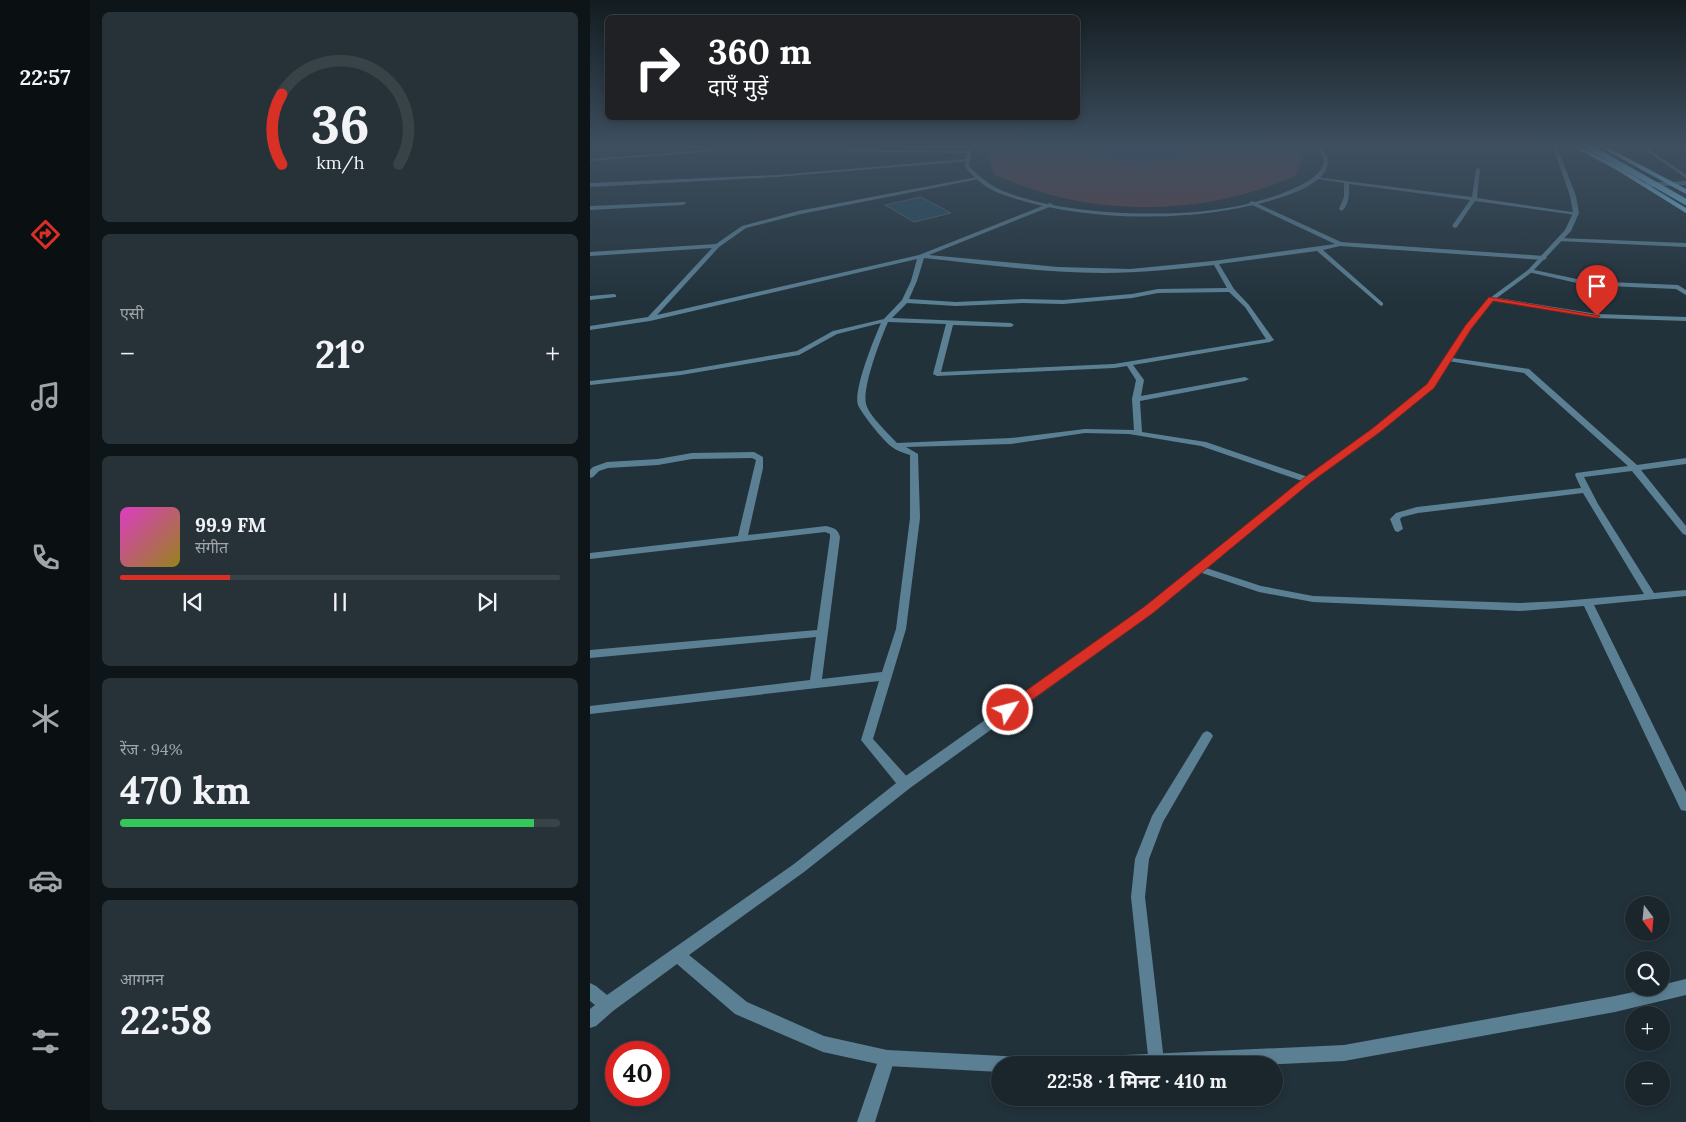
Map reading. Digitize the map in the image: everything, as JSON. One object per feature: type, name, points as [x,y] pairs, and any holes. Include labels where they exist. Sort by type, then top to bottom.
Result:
[{"type":"main road","points":[[1668,199],[1686,211]]},
{"type":"street","points":[[650,319],[717,246],[731,234],[763,221],[871,199]]},
{"type":"street","points":[[1029,199],[1050,205],[1085,210],[1137,214],[1190,212],[1268,199]]},
{"type":"street","points":[[1342,209],[1346,199]]},
{"type":"street","points":[[1455,226],[1474,199]]},
{"type":"street","points":[[1477,199],[1576,213]]},
{"type":"street","points":[[590,1020],[607,1005],[799,868],[905,784],[1149,610],[1308,480],[1377,430],[1431,386],[1468,328],[1492,299],[1530,271],[1568,231],[1576,213],[1574,199]]},
{"type":"street","points":[[590,208],[683,203]]},
{"type":"street","points":[[1252,203],[1340,244]]},
{"type":"street","points":[[590,328],[650,319],[921,256],[1050,205]]},
{"type":"street","points":[[1560,240],[1686,245]]},
{"type":"street","points":[[921,256],[1022,266],[1102,271],[1165,268],[1340,244],[1544,258]]},
{"type":"street","points":[[590,254],[717,246]]},
{"type":"street","points":[[1318,248],[1382,304]]},
{"type":"street","points":[[905,784],[867,740],[885,676],[901,630],[910,571],[916,494],[914,454],[894,445],[871,419],[862,404],[862,388],[886,320],[905,301],[914,281],[921,256]]},
{"type":"street","points":[[950,324],[937,374],[1129,364],[1270,340],[1247,306],[1231,290],[1215,262]]},
{"type":"street","points":[[1530,271],[1586,283],[1678,287],[1686,293]]},
{"type":"street","points":[[905,301],[956,304],[1023,301],[1063,302],[1132,296],[1158,291],[1231,290]]},
{"type":"street","points":[[590,298],[614,296]]},
{"type":"street","points":[[1492,299],[1597,316],[1686,319]]},
{"type":"street","points":[[590,383],[681,373],[799,353],[835,332],[886,320],[1011,325]]},
{"type":"street","points":[[1448,359],[1526,371],[1634,467],[1686,532]]},
{"type":"street","points":[[1129,364],[1140,380],[1136,399],[1138,433]]},
{"type":"street","points":[[1136,399],[1245,379]]},
{"type":"street","points":[[894,445],[1003,442],[1085,431],[1138,433],[1203,444],[1308,480]]},
{"type":"street","points":[[590,476],[596,469],[607,465],[658,462],[692,456],[754,455],[760,459],[759,468],[743,538]]},
{"type":"street","points":[[1651,596],[1586,490],[1579,474],[1686,461]]},
{"type":"street","points":[[1398,529],[1395,520],[1399,515],[1417,510],[1586,490]]},
{"type":"street","points":[[590,556],[826,529],[834,532],[815,685]]},
{"type":"street","points":[[1200,569],[1259,589],[1313,599],[1520,607],[1588,603],[1686,593]]},
{"type":"street","points":[[1588,603],[1686,806]]},
{"type":"street","points":[[590,654],[822,633]]},
{"type":"street","points":[[590,710],[885,676]]},
{"type":"street","points":[[1155,1056],[1138,897],[1142,859],[1157,820],[1207,736]]},
{"type":"street","points":[[678,956],[740,1008],[824,1044],[887,1058],[991,1063]]},
{"type":"street","points":[[1281,1056],[1344,1053],[1615,1004],[1686,987]]},
{"type":"street","points":[[590,991],[607,1005]]},
{"type":"street","points":[[866,1122],[887,1058]]},
{"type":"shaded area","points":[[1069,199],[1224,199],[1183,205],[1144,207],[1105,205]]},
{"type":"building","points":[[910,199],[925,199],[951,213],[914,222],[885,205]]},
{"type":"route","points":[[1008,710],[1149,610],[1308,480],[1377,430],[1431,386],[1468,328],[1492,299],[1597,316]]}]
